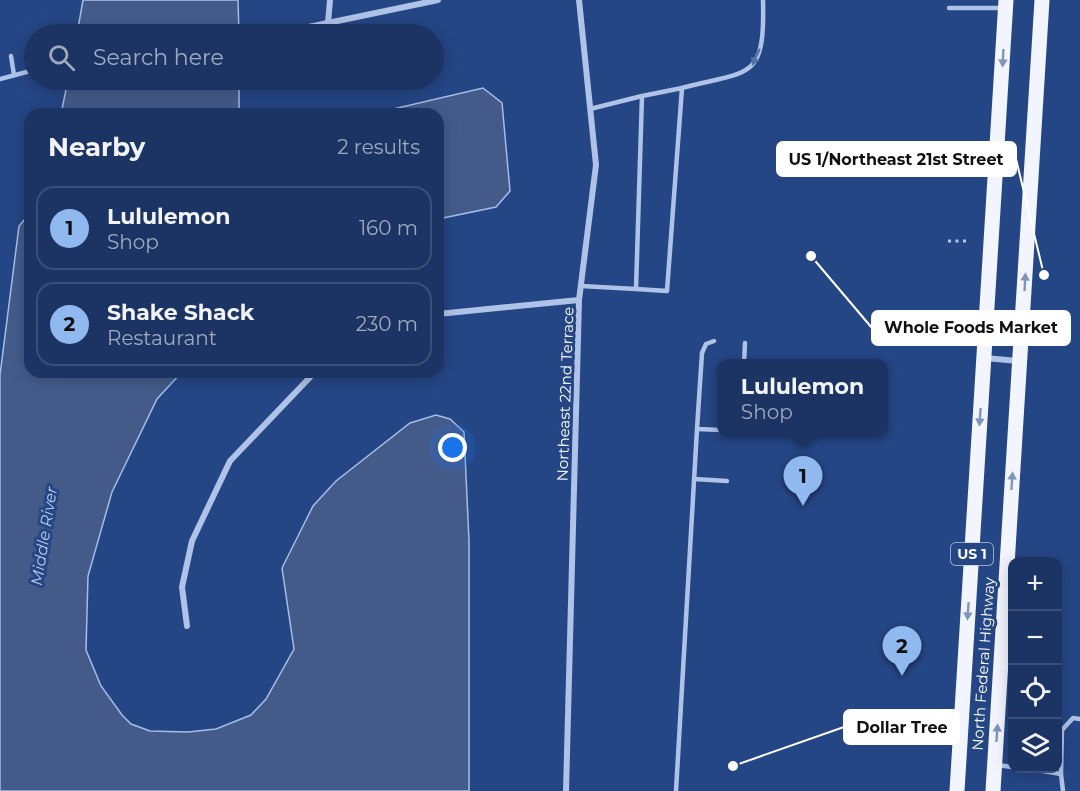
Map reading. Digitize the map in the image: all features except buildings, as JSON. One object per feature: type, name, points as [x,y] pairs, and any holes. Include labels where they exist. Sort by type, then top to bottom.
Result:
[{"type":"main road","name":"North Federal Highway","points":[[993,791],[1042,0]]},
{"type":"main road","name":"North Federal Highway","points":[[957,791],[1006,4]]},
{"type":"street","points":[[328,23],[330,0]]},
{"type":"street","points":[[323,24],[438,0]]},
{"type":"street","name":"Northeast 22nd Terrace","points":[[566,791],[579,300],[596,165],[579,0]]},
{"type":"street","points":[[444,313],[579,300]]},
{"type":"street","points":[[984,358],[1020,361]]},
{"type":"street","points":[[187,626],[182,587],[192,541],[230,461],[309,378]]},
{"type":"lane","points":[[590,109],[748,71],[757,61],[764,36],[764,0]]},
{"type":"lane","points":[[949,8],[1006,4]]},
{"type":"lane","points":[[10,56],[14,75]]},
{"type":"lane","points":[[0,79],[24,72]]},
{"type":"lane","points":[[581,286],[667,291],[681,87]]},
{"type":"lane","points":[[636,289],[642,96]]},
{"type":"lane","points":[[676,791],[702,353],[706,344],[714,341]]},
{"type":"lane","points":[[744,359],[745,343]]},
{"type":"lane","points":[[697,429],[717,430]]},
{"type":"lane","points":[[694,479],[727,481]]},
{"type":"lane","points":[[1064,791],[1061,774],[1062,730],[1073,718],[1080,718]]},
{"type":"lane","points":[[995,764],[1008,766]]},
{"type":"lane","points":[[1055,773],[1061,774]]},
{"type":"path","points":[[948,241],[966,241]]},
{"type":"water","points":[[83,0],[238,0],[239,24],[79,24]]},
{"type":"water","points":[[483,88],[502,103],[510,191],[496,207],[444,218],[444,108],[398,108]]},
{"type":"water","points":[[66,90],[239,90],[239,108],[62,108]]},
{"type":"water","name":"Middle River","points":[[24,220],[24,378],[176,378],[157,399],[112,492],[88,576],[86,650],[101,686],[122,715],[131,724],[150,731],[188,732],[216,729],[251,715],[266,699],[294,649],[282,568],[313,506],[336,481],[410,423],[436,415],[450,419],[464,432],[469,541],[469,791],[0,791],[0,375],[19,226]]},
{"type":"place","name":"Whole Foods Market","points":[[811,256]]},
{"type":"place","name":"US 1/Northeast 21st Street","points":[[1044,275]]},
{"type":"place","name":"Lululemon","points":[[803,506]]},
{"type":"place","name":"Shake Shack","points":[[902,676]]},
{"type":"place","name":"Dollar Tree","points":[[733,766]]}]
